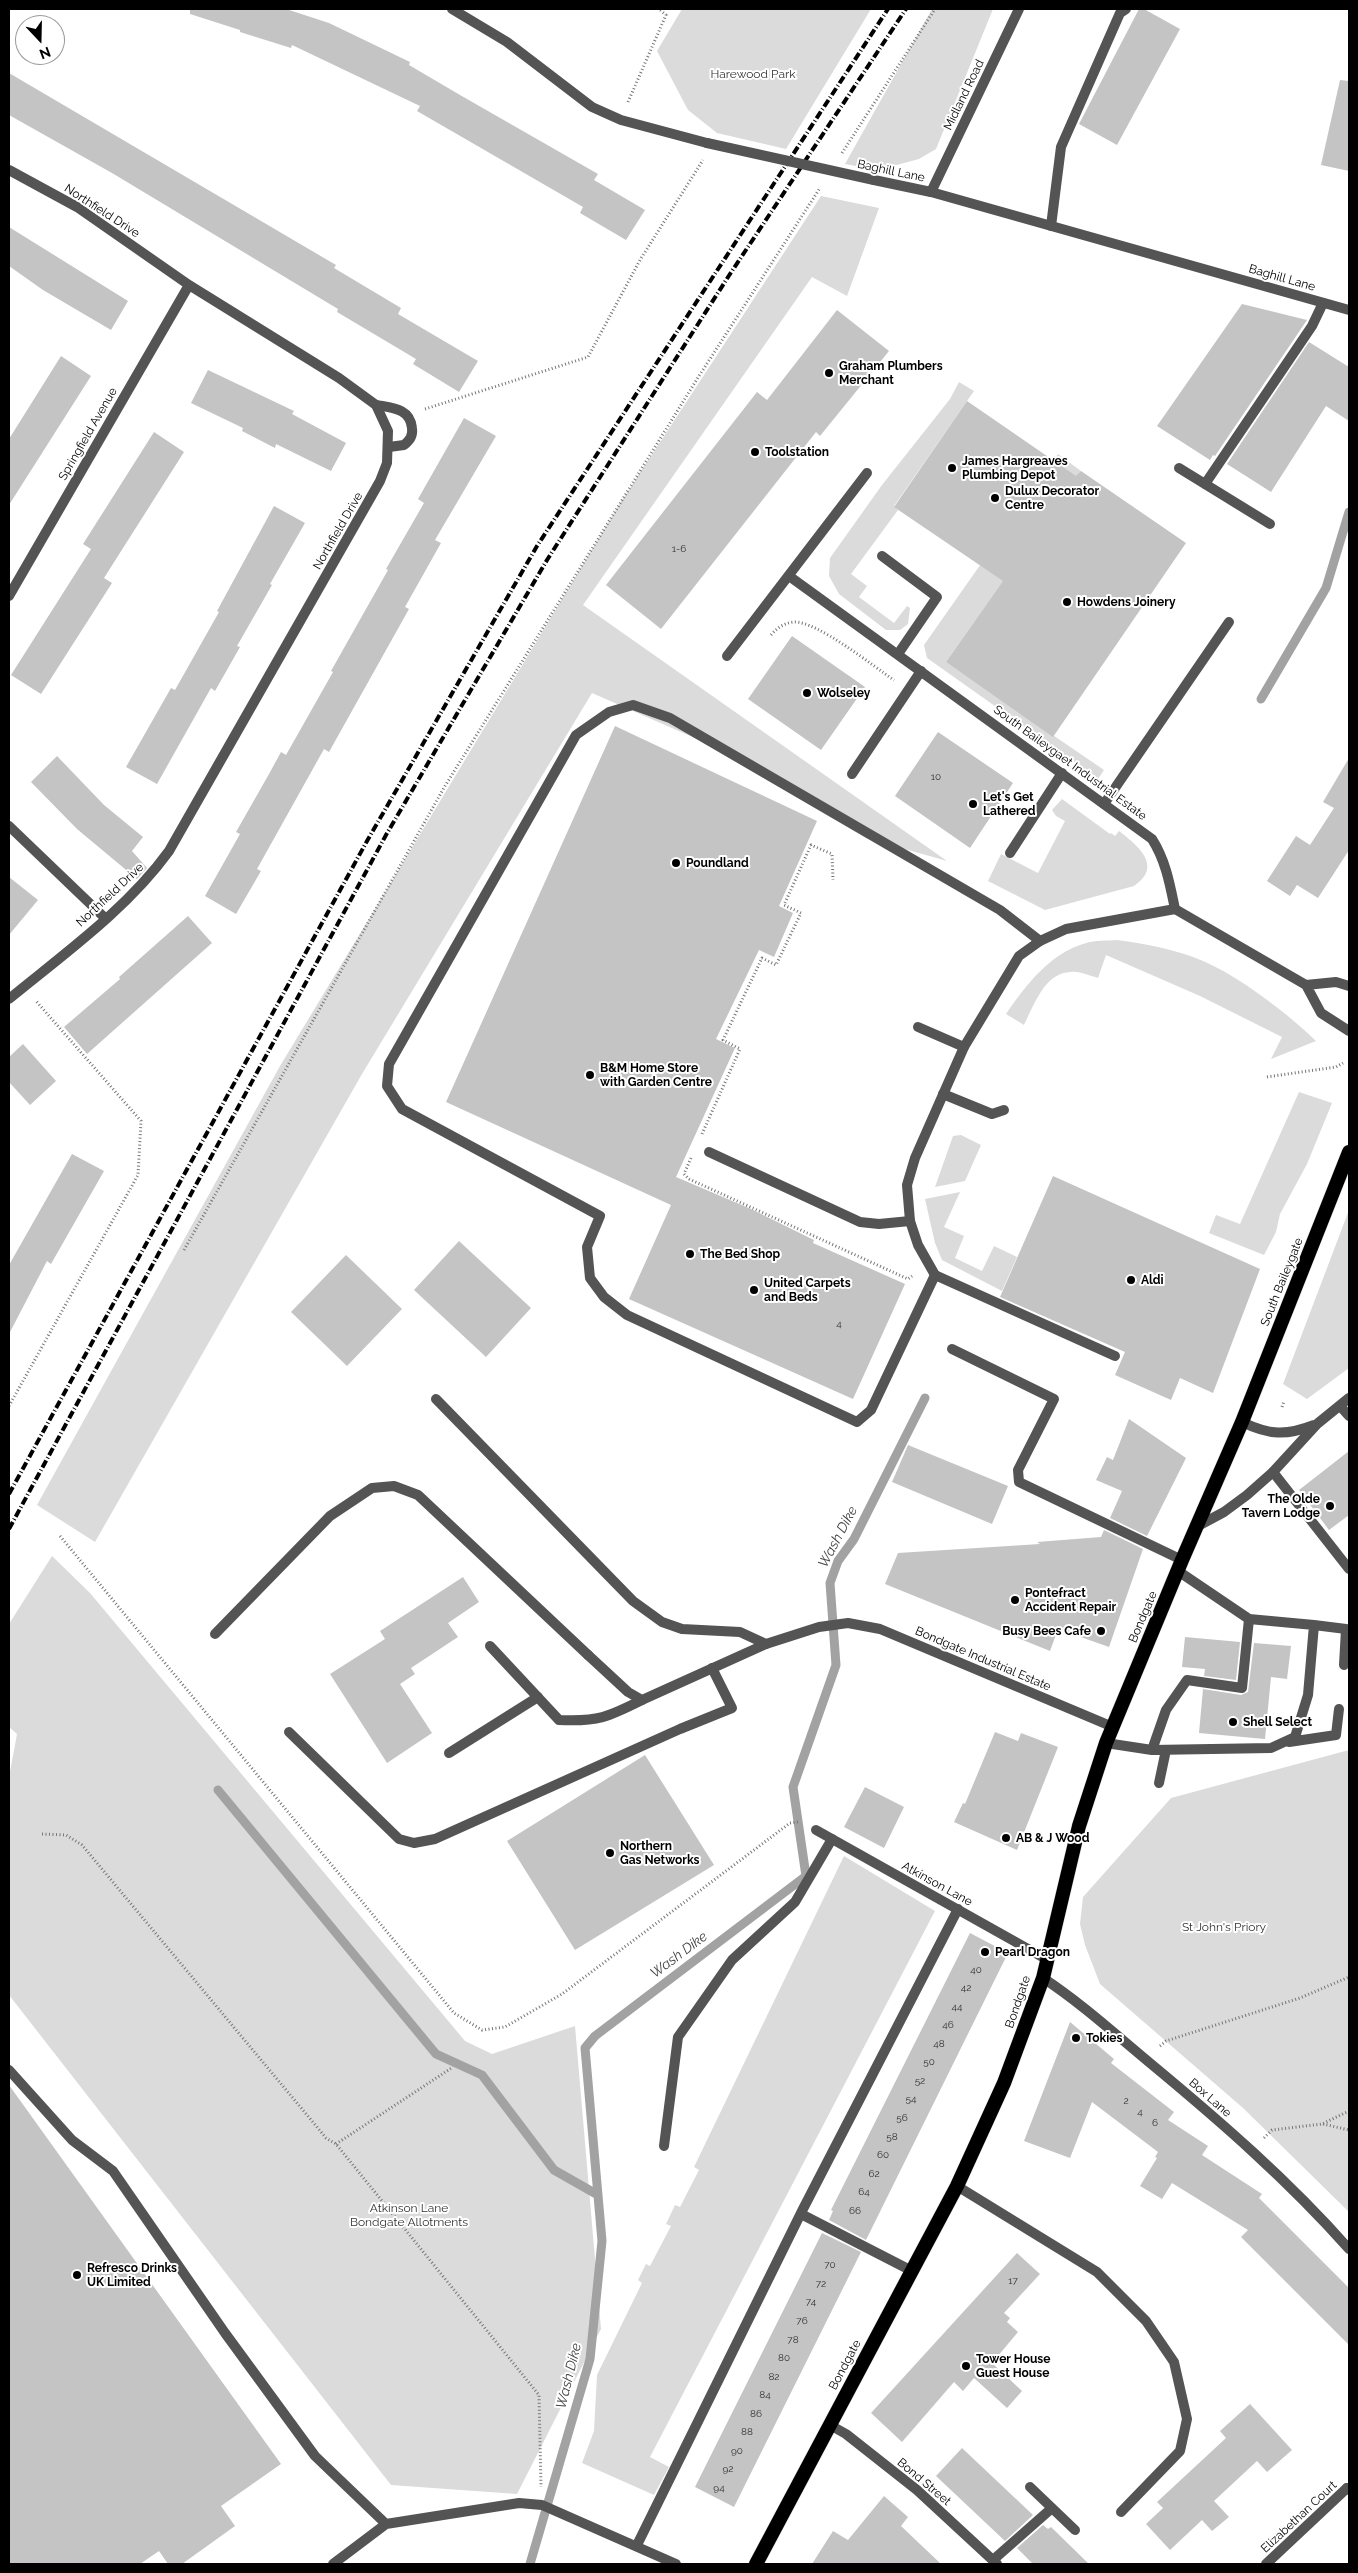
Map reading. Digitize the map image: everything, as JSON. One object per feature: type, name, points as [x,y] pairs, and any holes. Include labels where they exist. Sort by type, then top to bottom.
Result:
[{"type":"highway","name":"South Baileygate","points":[[1242,1422],[1349,1152]]},
{"type":"highway","name":"Bondgate","points":[[756,2564],[957,2186],[1004,2083],[1043,1978],[1078,1826],[1106,1744],[1196,1526],[1242,1422]]},
{"type":"street","name":"Baghill Lane","points":[[452,9],[507,42],[592,107],[621,120],[707,143],[931,192],[1349,310]]},
{"type":"street","name":"Midland Road","points":[[931,192],[1019,9]]},
{"type":"street","points":[[1051,226],[1061,147],[1120,13],[1126,9]]},
{"type":"street","name":"Northfield Drive","points":[[9,170],[76,208],[189,285],[339,378],[376,405],[388,431],[389,447],[387,464],[380,481],[170,850],[149,878],[9,999]]},
{"type":"street","name":"Springfield Avenue","points":[[9,596],[189,285]]},
{"type":"street","points":[[1205,484],[1312,326],[1323,303]]},
{"type":"street","points":[[376,405],[395,408],[408,414],[412,433],[410,440],[404,445],[389,447]]},
{"type":"street","points":[[1179,468],[1270,524]]},
{"type":"street","points":[[727,656],[867,473]]},
{"type":"street","points":[[882,556],[937,597],[898,654]]},
{"type":"street","name":"South Baileygaet Industrial Estate","points":[[789,576],[1152,839],[1166,869],[1175,909]]},
{"type":"street","points":[[1104,804],[1229,622]]},
{"type":"street","points":[[852,774],[921,671]]},
{"type":"street","points":[[935,1275],[870,1410],[857,1422],[627,1315],[604,1297],[590,1278],[586,1247],[600,1216],[402,1108],[386,1086],[389,1064],[576,736],[610,712],[633,705],[670,718],[1000,910],[1040,941]]},
{"type":"street","points":[[1010,853],[1062,773]]},
{"type":"street","points":[[9,826],[105,918]]},
{"type":"street","points":[[1115,1356],[935,1275],[918,1245],[910,1221],[907,1184],[915,1158],[964,1047],[1019,956],[1040,941],[1066,929],[1175,909],[1306,986],[1321,1013],[1349,1031]]},
{"type":"street","points":[[1306,986],[1336,982],[1349,986]]},
{"type":"street","points":[[918,1027],[964,1047]]},
{"type":"street","points":[[943,1094],[992,1114],[1004,1110]]},
{"type":"street","points":[[709,1152],[860,1222],[879,1224],[910,1221]]},
{"type":"street","points":[[952,1348],[1054,1398],[1018,1470],[1019,1482],[1180,1565],[1250,1619],[1346,1630],[1344,1665]]},
{"type":"street","points":[[1196,1526],[1224,1512],[1273,1472],[1317,1424],[1349,1398]]},
{"type":"street","points":[[436,1399],[633,1601],[662,1622],[682,1628],[740,1632],[766,1644]]},
{"type":"street","points":[[1340,1406],[1349,1416]]},
{"type":"street","points":[[1242,1422],[1262,1432],[1292,1433],[1317,1424]]},
{"type":"street","points":[[1273,1472],[1276,1480],[1349,1568]]},
{"type":"street","points":[[215,1634],[330,1516],[372,1488],[394,1486],[418,1495],[628,1692],[642,1700]]},
{"type":"street","points":[[1152,1750],[1166,1710],[1187,1680],[1242,1688],[1250,1619]]},
{"type":"street","name":"Bondgate Industrial Estate","points":[[766,1644],[819,1627],[841,1623],[862,1624],[880,1629],[1113,1727]]},
{"type":"street","points":[[1106,1744],[1152,1750],[1271,1748],[1295,1737],[1308,1695],[1314,1625]]},
{"type":"street","points":[[490,1646],[559,1720],[588,1722],[612,1715],[766,1644]]},
{"type":"street","points":[[289,1732],[399,1839],[414,1843],[435,1839],[671,1733],[732,1708],[712,1668]]},
{"type":"street","points":[[449,1753],[538,1697]]},
{"type":"street","points":[[1280,1744],[1336,1735],[1339,1709]]},
{"type":"street","points":[[1159,1783],[1166,1750]]},
{"type":"street","name":"Atkinson Lane","points":[[816,1830],[1046,1959]]},
{"type":"street","points":[[664,2146],[678,2037],[732,1960],[794,1902],[832,1839]]},
{"type":"street","points":[[637,2545],[801,2214],[958,1910]]},
{"type":"street","name":"Box Lane","points":[[1043,1978],[1078,2003],[1252,2151],[1320,2217],[1349,2249]]},
{"type":"street","points":[[9,2070],[72,2140],[113,2171],[225,2333],[314,2456],[386,2524]]},
{"type":"street","points":[[957,2186],[1097,2272],[1146,2321],[1174,2362],[1187,2419],[1180,2451],[1121,2512]]},
{"type":"street","points":[[801,2214],[912,2270]]},
{"type":"street","name":"Bond Street","points":[[830,2425],[846,2434],[917,2490],[995,2562]]},
{"type":"street","points":[[1030,2486],[1075,2530]]},
{"type":"street","name":"Elizabethan Court","points":[[1266,2564],[1348,2489]]},
{"type":"street","points":[[334,2564],[386,2524],[519,2503],[541,2505],[637,2545],[676,2564]]},
{"type":"street","points":[[995,2562],[1052,2508]]},
{"type":"path","points":[[621,120],[666,15],[659,9]]},
{"type":"path","points":[[838,159],[934,9]]},
{"type":"path","points":[[408,414],[588,357],[640,260],[706,156]]},
{"type":"path","points":[[184,1250],[445,786],[694,384],[822,184]]},
{"type":"path","points":[[700,1138],[740,1049],[723,1040],[762,958],[776,965],[801,913],[784,904],[811,845],[832,854],[833,880]]},
{"type":"path","points":[[9,1406],[138,1175],[141,1121],[24,987]]},
{"type":"path","points":[[1267,1077],[1336,1067],[1343,1063]]},
{"type":"path","points":[[692,1156],[684,1174],[698,1183],[908,1279],[929,1265]]},
{"type":"path","points":[[1282,1407],[1284,1401]]},
{"type":"path","points":[[60,1536],[87,1570]]},
{"type":"path","points":[[42,1834],[66,1835],[82,1845],[326,2138],[336,2144],[539,2395],[541,2505]]},
{"type":"path","points":[[1145,2059],[1166,2041],[1300,1998],[1349,1977]]},
{"type":"path","points":[[336,2144],[454,2067]]},
{"type":"path","points":[[1252,2151],[1272,2130],[1322,2124],[1349,2111]]},
{"type":"path","points":[[1322,2124],[1349,2130]]},
{"type":"green space","name":"Harewood Park","points":[[682,9],[871,9],[786,149],[717,133],[688,110],[657,51]]},
{"type":"green space","points":[[932,9],[993,9],[936,149],[919,159],[878,170],[845,164]]},
{"type":"green space","points":[[821,196],[879,208],[847,296],[812,277],[583,605],[947,861],[866,838],[697,739],[592,693],[362,1074],[95,1542],[37,1505],[280,1066],[619,505]]},
{"type":"green space","points":[[959,382],[974,391],[894,506],[898,510],[851,574],[867,586],[859,597],[894,623],[907,606],[910,608],[908,624],[900,630],[886,630],[839,594],[829,576],[830,558],[882,485],[950,399]]},
{"type":"green space","points":[[1058,454],[1081,471],[946,662],[1104,770],[1098,779],[927,658],[924,645]]},
{"type":"green space","points":[[1062,799],[1110,834],[1115,836],[1119,831],[1140,849],[1147,864],[1147,871],[1143,878],[1134,886],[1045,910],[988,881],[1001,854],[1038,873],[1065,821],[1056,816],[1052,810]]},
{"type":"green space","points":[[1117,940],[1171,950],[1217,967],[1263,996],[1316,1041],[1271,1059],[1282,1037],[1200,996],[1106,955],[1098,978],[1074,972],[1062,973],[1054,977],[1047,983],[1036,999],[1024,1025],[1006,1014],[1040,971],[1061,954],[1090,942]]},
{"type":"green space","points":[[1299,1092],[1332,1103],[1307,1164],[1280,1214],[1276,1232],[1264,1255],[1209,1233],[1216,1215],[1240,1224]]},
{"type":"green space","points":[[961,1135],[981,1145],[965,1181],[935,1187],[953,1136]]},
{"type":"green space","points":[[960,1192],[944,1227],[964,1236],[955,1258],[982,1271],[994,1246],[1017,1257],[1002,1291],[942,1260],[935,1243],[925,1199]]},
{"type":"green space","points":[[1349,1210],[1349,1368],[1307,1399],[1283,1384]]},
{"type":"green space","name":"Atkinson Lane Bondgate Allotments","points":[[52,1556],[90,1593],[465,2041],[492,2054],[575,2026],[601,2329],[517,2494],[391,2485],[9,1995],[9,1777],[17,1734],[9,1727],[9,1624]]},
{"type":"green space","name":"St John's Priory","points":[[1349,1750],[1349,2212],[1243,2108],[1100,1984],[1085,1945],[1080,1924],[1083,1897],[1171,1798]]},
{"type":"green space","points":[[844,1856],[935,1911],[650,2457],[669,2467],[654,2495],[582,2463],[594,2431],[597,2375],[642,2283],[638,2280],[646,2264],[650,2266],[671,2226],[666,2224],[675,2205],[680,2207],[699,2170],[694,2167]]},
{"type":"building","points":[[190,9],[286,9],[329,23],[410,62],[409,65],[598,174],[594,180],[645,210],[626,240],[580,213],[583,207],[417,111],[420,106],[292,45],[291,48],[240,32],[240,30],[190,14]]},
{"type":"building","points":[[1139,9],[1144,9],[1180,29],[1117,145],[1079,124]]},
{"type":"building","points":[[9,73],[336,265],[334,268],[401,308],[398,314],[478,361],[459,392],[413,364],[416,359],[337,312],[338,309],[112,173],[9,115]]},
{"type":"building","points":[[1340,80],[1349,81],[1349,171],[1321,165]]},
{"type":"building","points":[[9,227],[128,301],[111,330],[43,290],[9,266]]},
{"type":"building","points":[[1242,304],[1307,320],[1215,456],[1213,455],[1210,460],[1157,426]]},
{"type":"building","points":[[837,310],[889,351],[820,436],[816,432],[661,629],[606,585],[757,392],[767,400]]},
{"type":"building","points":[[1309,342],[1349,367],[1349,421],[1326,406],[1271,492],[1227,464]]},
{"type":"building","points":[[61,356],[91,376],[9,505],[9,439]]},
{"type":"building","points":[[208,370],[294,411],[292,414],[346,443],[331,471],[276,444],[275,448],[242,431],[243,428],[191,403]]},
{"type":"building","name":"Howdens Joinery","points":[[967,401],[1076,476],[1081,471],[1186,543],[1053,737],[946,662],[1003,581],[894,507]]},
{"type":"building","points":[[464,418],[496,436],[435,540],[441,543],[405,607],[409,609],[329,752],[324,749],[257,869],[261,871],[236,914],[205,896],[240,834],[236,832],[281,752],[286,755],[333,672],[331,671],[424,503],[418,499]]},
{"type":"building","points":[[154,432],[184,452],[104,578],[112,583],[41,694],[11,675],[91,549],[83,544]]},
{"type":"building","points":[[274,506],[305,523],[237,646],[240,647],[215,691],[211,688],[157,784],[126,767],[171,688],[175,690],[219,612],[217,611]]},
{"type":"building","name":"Wolseley","points":[[792,636],[865,687],[821,750],[748,699]]},
{"type":"building","points":[[615,726],[817,821],[779,906],[793,913],[774,957],[759,950],[716,1039],[735,1048],[676,1177],[751,1209],[814,1240],[813,1243],[905,1284],[853,1399],[629,1299],[671,1205],[446,1102]]},
{"type":"building","points":[[938,732],[1013,783],[970,848],[895,796]]},
{"type":"building","points":[[57,756],[104,805],[143,837],[132,851],[147,868],[137,879],[77,829],[31,782]]},
{"type":"building","points":[[1349,758],[1349,850],[1318,898],[1297,885],[1290,896],[1267,881],[1296,836],[1310,845],[1334,808],[1323,802]]},
{"type":"building","points":[[9,877],[38,900],[9,935]]},
{"type":"building","points":[[188,916],[212,943],[87,1054],[64,1027],[120,979],[119,977]]},
{"type":"building","points":[[23,1044],[56,1081],[30,1105],[9,1082],[9,1057]]},
{"type":"building","points":[[72,1154],[104,1171],[51,1264],[47,1261],[9,1334],[9,1265]]},
{"type":"building","name":"Aldi","points":[[1053,1176],[1260,1269],[1213,1393],[1180,1378],[1171,1400],[1115,1375],[1125,1352],[1000,1297]]},
{"type":"building","points":[[459,1241],[531,1308],[486,1357],[414,1290]]},
{"type":"building","points":[[346,1255],[402,1309],[347,1366],[291,1312]]},
{"type":"building","points":[[1129,1419],[1186,1458],[1147,1536],[1110,1518],[1122,1491],[1096,1480],[1107,1457],[1113,1460]]},
{"type":"building","points":[[908,1445],[1008,1486],[992,1524],[892,1482]]},
{"type":"building","name":"The Olde Tavern Lodge","points":[[1349,1451],[1349,1515],[1329,1530],[1299,1490]]},
{"type":"building","points":[[1104,1530],[1143,1549],[1109,1647],[1058,1629],[1050,1651],[885,1584],[898,1553],[1040,1544],[1037,1542],[1101,1537]]},
{"type":"building","points":[[463,1577],[479,1602],[448,1623],[458,1637],[411,1668],[415,1674],[400,1684],[432,1733],[387,1763],[330,1674],[385,1639],[380,1631]]},
{"type":"building","points":[[1185,1637],[1240,1642],[1236,1680],[1204,1676],[1205,1669],[1182,1667]]},
{"type":"building","points":[[1254,1643],[1291,1646],[1287,1679],[1271,1677],[1265,1739],[1199,1733],[1203,1689],[1241,1695],[1248,1692]]},
{"type":"building","points":[[995,1732],[1018,1741],[1021,1733],[1058,1747],[1017,1850],[954,1822],[963,1803],[965,1804]]},
{"type":"building","name":"Northern Gas Networks","points":[[645,1755],[714,1865],[575,1950],[507,1841]]},
{"type":"building","points":[[865,1787],[904,1807],[884,1848],[844,1827]]},
{"type":"building","points":[[970,1933],[1008,1953],[866,2240],[829,2220],[833,2211],[831,2210]]},
{"type":"building","points":[[1070,2022],[1114,2059],[1111,2063],[1174,2112],[1168,2120],[1208,2146],[1202,2155],[1262,2194],[1259,2198],[1349,2288],[1349,2345],[1241,2237],[1248,2230],[1172,2183],[1162,2199],[1140,2186],[1157,2158],[1155,2157],[1158,2152],[1092,2102],[1070,2158],[1024,2141]]},
{"type":"building","name":"Refresco Drinks UK Limited","points":[[9,2085],[281,2464],[221,2506],[235,2526],[182,2564],[168,2564],[159,2551],[140,2564],[9,2564]]},
{"type":"building","points":[[822,2233],[861,2252],[734,2507],[695,2487]]},
{"type":"building","points":[[1017,2253],[1040,2274],[1004,2313],[1010,2318],[1007,2322],[1018,2332],[992,2363],[1022,2391],[1007,2408],[974,2378],[963,2391],[954,2382],[902,2442],[871,2413]]},
{"type":"building","points":[[1250,2404],[1292,2450],[1267,2472],[1257,2461],[1214,2501],[1229,2517],[1212,2531],[1202,2520],[1170,2550],[1146,2524],[1163,2508],[1157,2502],[1226,2438],[1220,2431]]},
{"type":"building","points":[[962,2448],[1033,2515],[1005,2541],[936,2476]]},
{"type":"building","points":[[884,2496],[908,2517],[901,2526],[941,2564],[812,2564],[833,2531],[848,2540]]},
{"type":"building","points":[[1043,2525],[1048,2529],[1051,2527],[1089,2564],[1033,2564],[1017,2548]]},
{"type":"waterway","points":[[1261,699],[1326,588],[1349,512]]},
{"type":"waterway","name":"Wash Dike","points":[[530,2564],[590,2359],[602,2241],[585,2048],[595,2036],[806,1876],[793,1787],[836,1665],[830,1583],[838,1561],[854,1539],[925,1398]]},
{"type":"waterway","points":[[218,1790],[436,2054],[482,2075],[554,2170],[598,2195]]},
{"type":"railway","points":[[9,1494],[367,841],[537,546],[888,9]]},
{"type":"railway","points":[[9,1529],[386,835],[547,560],[730,274],[906,9]]},
{"type":"place","name":"Graham Plumbers Merchant","points":[[829,373]]},
{"type":"place","name":"Toolstation","points":[[755,452]]},
{"type":"place","name":"James Hargreaves Plumbing Depot","points":[[952,468]]},
{"type":"place","name":"Dulux Decorator Centre","points":[[995,498]]},
{"type":"place","name":"Howdens Joinery","points":[[1067,602]]},
{"type":"place","name":"Wolseley","points":[[807,693]]},
{"type":"place","name":"Let's Get Lathered","points":[[973,804]]},
{"type":"place","name":"Poundland","points":[[676,863]]},
{"type":"place","name":"B&M Home Store with Garden Centre","points":[[590,1075]]},
{"type":"place","name":"The Bed Shop","points":[[690,1254]]},
{"type":"place","name":"Aldi","points":[[1131,1280]]},
{"type":"place","name":"United Carpets and Beds","points":[[754,1290]]},
{"type":"place","name":"The Olde Tavern Lodge","points":[[1330,1506]]},
{"type":"place","name":"Pontefract Accident Repair","points":[[1015,1600]]},
{"type":"place","name":"Busy Bees Cafe","points":[[1101,1631]]},
{"type":"place","name":"Shell Select","points":[[1233,1722]]},
{"type":"place","name":"AB & J Wood","points":[[1006,1838]]},
{"type":"place","name":"Northern Gas Networks","points":[[610,1853]]},
{"type":"place","name":"Pearl Dragon","points":[[985,1952]]},
{"type":"place","name":"Tokies","points":[[1076,2038]]},
{"type":"place","name":"Refresco Drinks UK Limited","points":[[77,2275]]},
{"type":"place","name":"Tower House Guest House","points":[[966,2366]]}]
